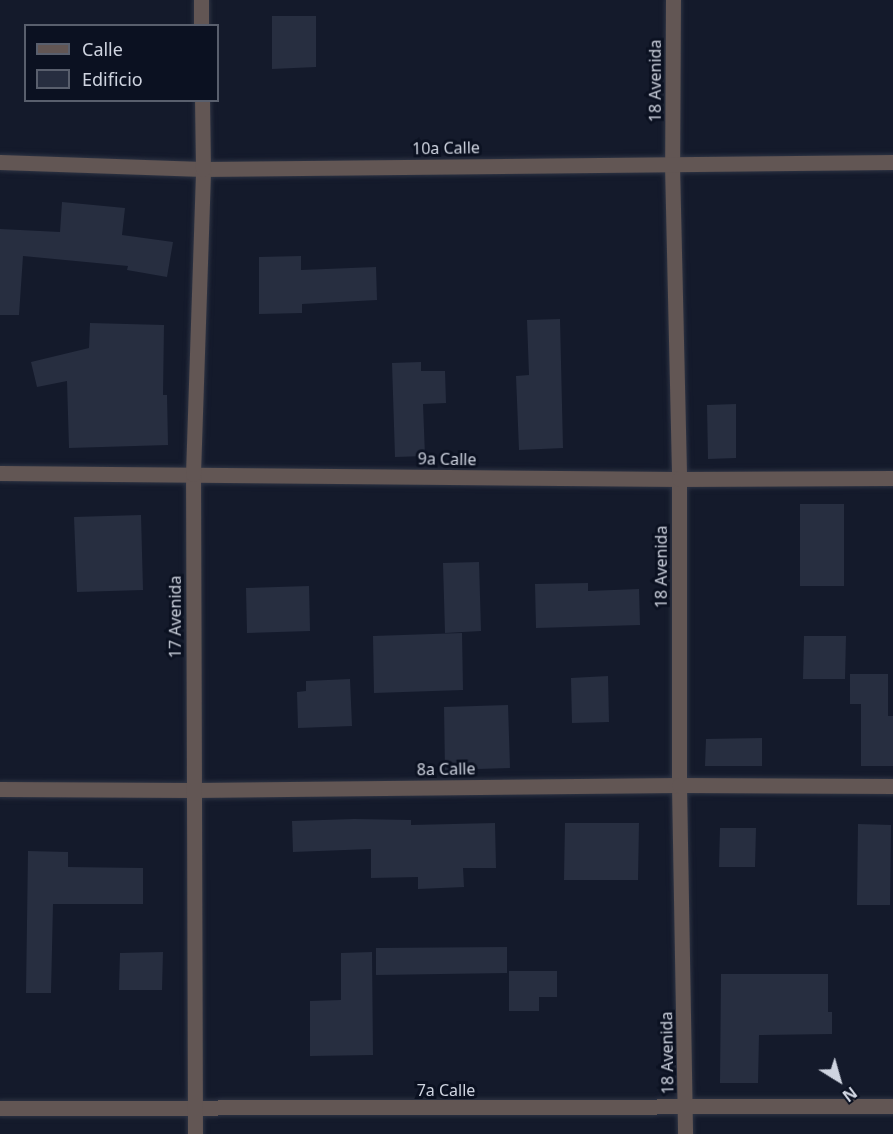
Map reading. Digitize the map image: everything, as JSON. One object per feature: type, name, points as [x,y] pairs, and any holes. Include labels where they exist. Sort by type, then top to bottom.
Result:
[{"type":"street","points":[[201,0],[201,24]]},
{"type":"street","name":"18 Avenida","points":[[673,0],[672,164],[679,479],[679,785],[685,1134]]},
{"type":"street","name":"17 Avenida","points":[[195,1134],[193,474],[203,169],[202,102]]},
{"type":"street","name":"10a Calle","points":[[0,162],[203,169],[893,162]]},
{"type":"street","name":"9a Calle","points":[[0,473],[679,479],[893,478]]},
{"type":"street","name":"8a Calle","points":[[0,789],[893,786]]},
{"type":"street","name":"7a Calle","points":[[0,1108],[893,1106]]},
{"type":"building","points":[[272,16],[316,16],[316,67],[272,69]]},
{"type":"building","points":[[62,202],[125,208],[122,235],[173,242],[167,277],[127,270],[128,266],[23,256],[19,315],[0,315],[0,229],[60,232]]},
{"type":"building","points":[[301,256],[301,270],[376,267],[377,300],[302,304],[302,313],[259,314],[259,257]]},
{"type":"building","points":[[560,319],[563,448],[519,450],[516,376],[529,375],[527,320]]},
{"type":"building","points":[[90,323],[164,325],[163,395],[167,395],[168,445],[69,448],[67,381],[37,387],[31,362],[89,348]]},
{"type":"building","points":[[421,362],[421,371],[445,371],[446,403],[423,404],[425,456],[395,457],[392,363]]},
{"type":"building","points":[[736,404],[736,458],[708,459],[707,405]]},
{"type":"building","points":[[800,504],[844,504],[844,586],[800,586]]},
{"type":"building","points":[[141,515],[143,590],[77,592],[74,517]]},
{"type":"building","points":[[479,562],[481,631],[445,633],[443,563]]},
{"type":"building","points":[[588,583],[588,591],[639,589],[640,625],[536,628],[535,584]]},
{"type":"building","points":[[309,586],[310,631],[247,633],[246,588]]},
{"type":"building","points":[[462,633],[463,690],[374,693],[373,636]]},
{"type":"building","points":[[804,636],[846,636],[845,679],[803,679]]},
{"type":"building","points":[[850,674],[888,674],[888,716],[893,716],[893,766],[861,766],[861,704],[850,704]]},
{"type":"building","points":[[608,676],[609,722],[572,723],[571,678]]},
{"type":"building","points":[[350,679],[352,726],[298,728],[297,692],[306,691],[306,681]]},
{"type":"building","points":[[508,705],[510,768],[445,770],[444,707]]},
{"type":"building","points":[[762,738],[762,766],[705,766],[706,739]]},
{"type":"building","points":[[411,820],[411,825],[495,823],[496,868],[463,868],[464,887],[418,889],[418,877],[371,878],[371,849],[293,852],[292,821]]},
{"type":"building","points":[[565,823],[639,823],[638,880],[564,880]]},
{"type":"building","points":[[858,824],[891,825],[890,905],[857,905]]},
{"type":"building","points":[[720,828],[756,828],[755,867],[719,867]]},
{"type":"building","points":[[28,851],[68,852],[68,867],[143,868],[143,904],[53,904],[51,993],[26,993]]},
{"type":"building","points":[[507,947],[507,973],[376,975],[376,948]]},
{"type":"building","points":[[163,952],[162,990],[119,990],[120,953]]},
{"type":"building","points":[[372,952],[373,1055],[310,1056],[310,1001],[341,1000],[341,953]]},
{"type":"building","points":[[509,971],[557,971],[557,997],[539,997],[539,1011],[509,1011]]},
{"type":"building","points":[[721,974],[828,974],[828,1012],[832,1012],[832,1034],[759,1035],[758,1083],[720,1083]]}]
